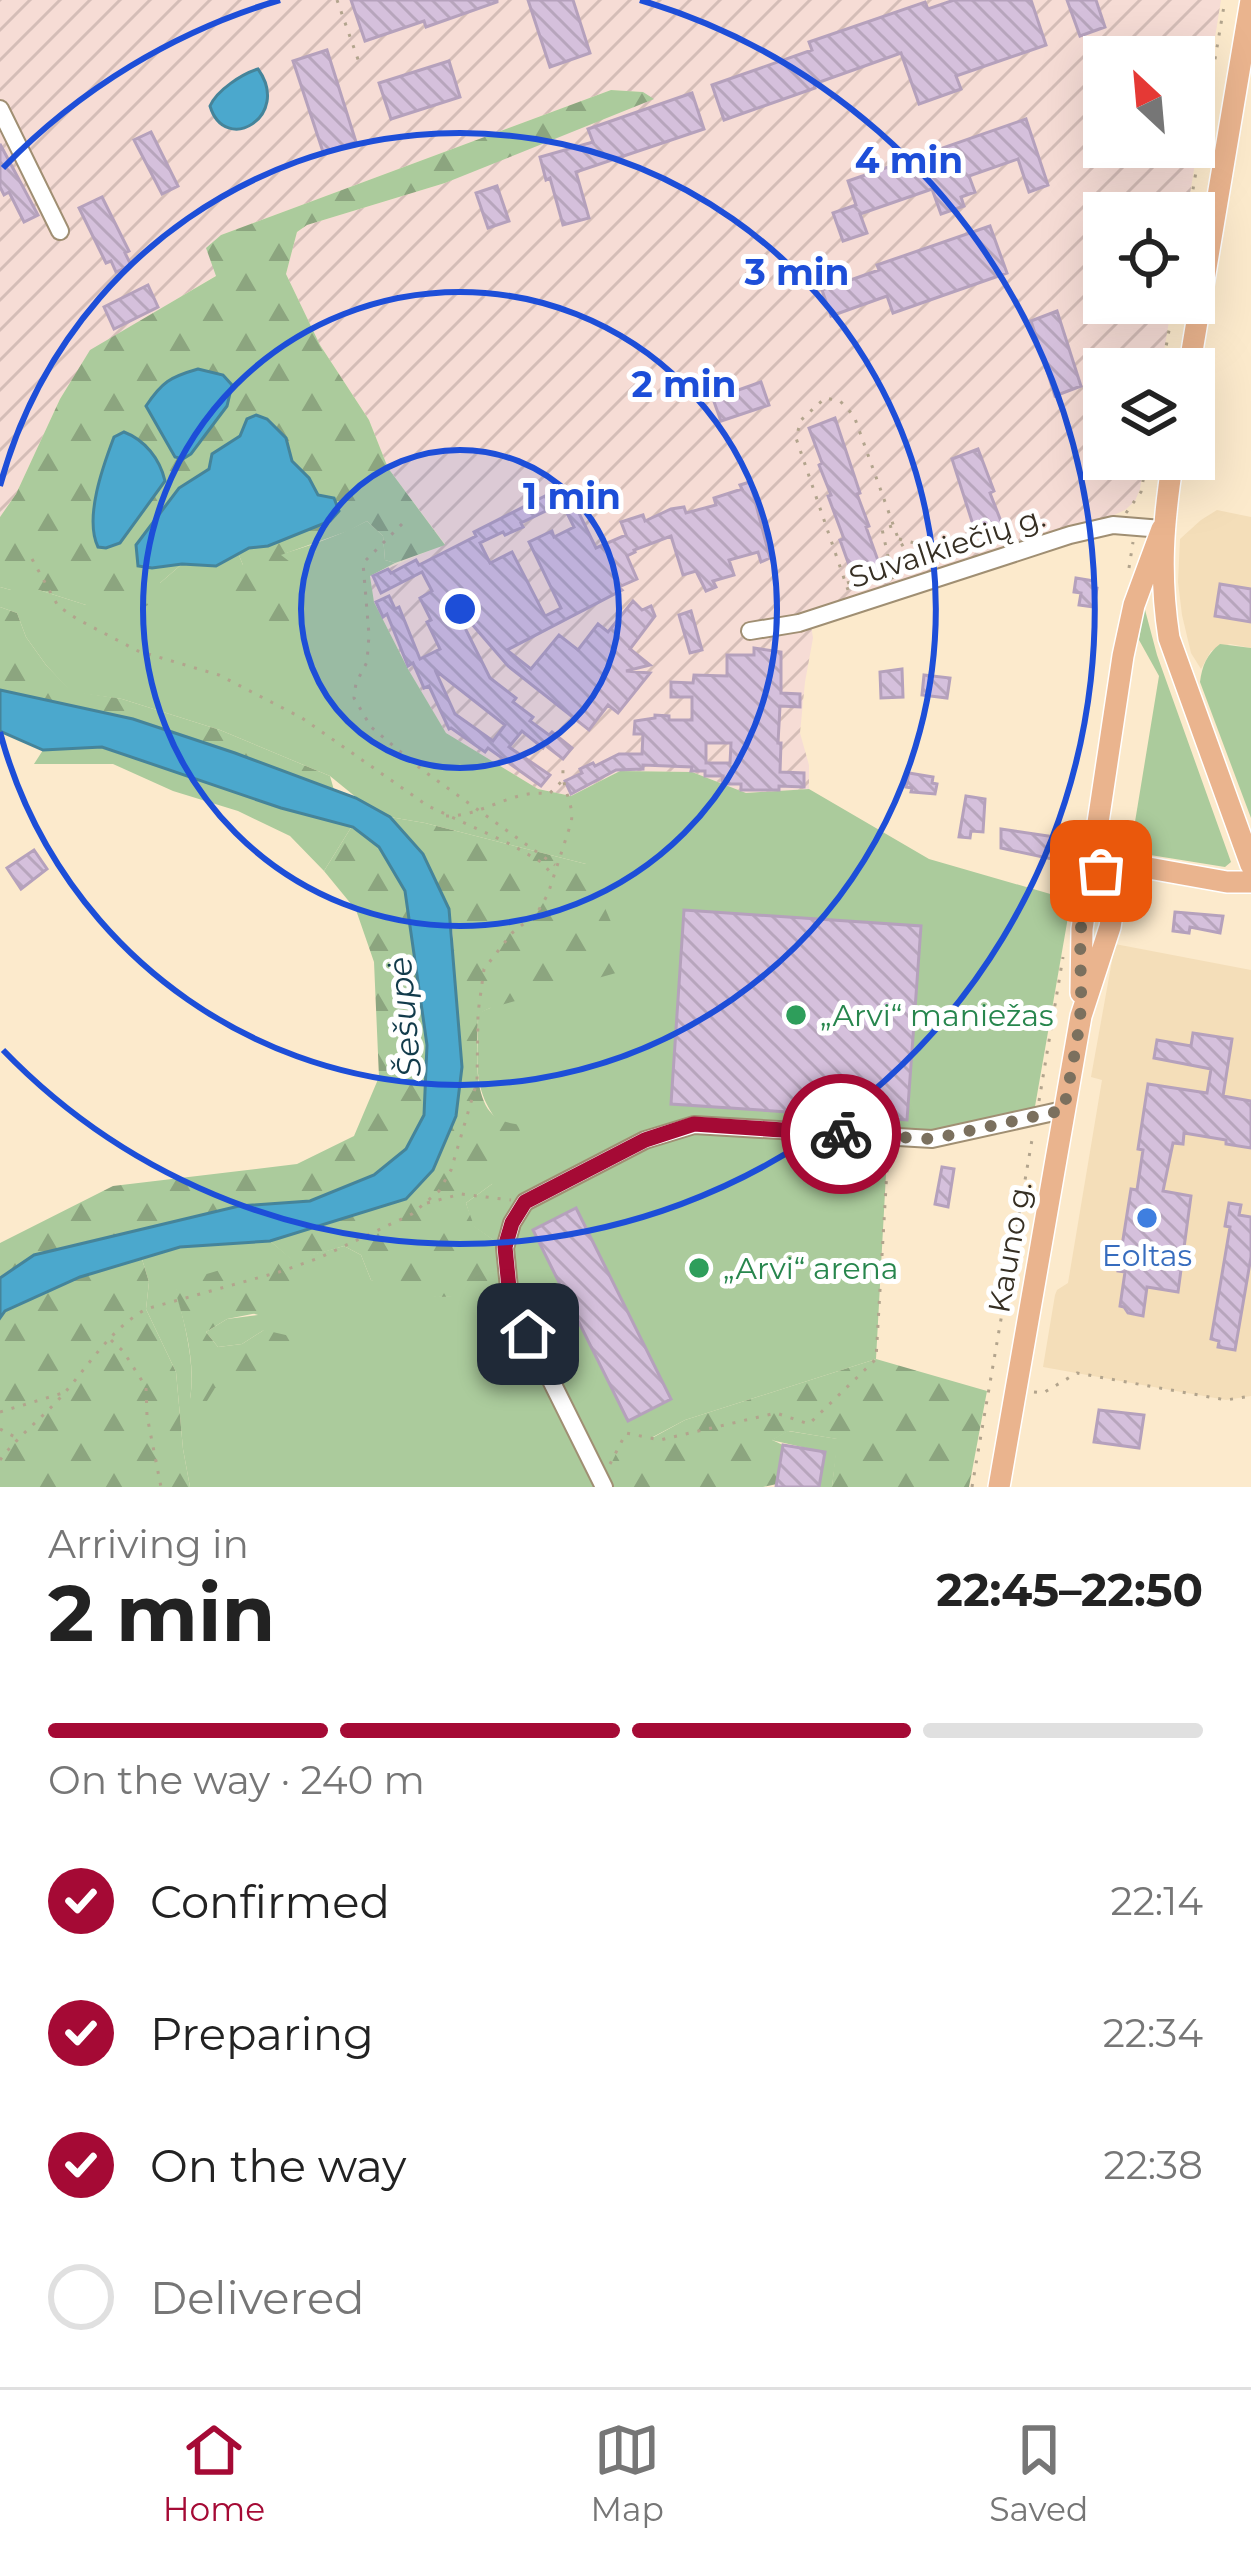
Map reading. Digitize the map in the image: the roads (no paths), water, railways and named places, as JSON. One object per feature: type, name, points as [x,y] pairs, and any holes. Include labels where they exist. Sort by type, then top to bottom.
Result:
[{"type":"main road","points":[[1193,348],[1251,0]]},
{"type":"main road","name":"Kauno g.","points":[[1081,1016],[1082,928],[1093,844],[1133,605],[1162,529],[1170,480]]},
{"type":"main road","name":"Kauno g.","points":[[1162,529],[1169,638],[1251,865]]},
{"type":"main road","points":[[1089,884],[1115,862],[1251,882]]},
{"type":"main road","name":"Kauno g.","points":[[999,1487],[1081,1016],[1110,927],[1116,890],[1134,865]]},
{"type":"street","points":[[0,110],[60,231]]},
{"type":"street","name":"Suvalkiečių g.","points":[[749,631],[800,623],[1070,535],[1125,524],[1162,529]]},
{"type":"street","points":[[602,1484],[510,1298],[505,1247],[525,1202],[645,1140],[694,1124],[932,1139],[1064,1110]]},
{"type":"water","points":[[258,69],[266,86],[262,115],[241,129],[229,128],[218,121],[210,106],[231,83]]},
{"type":"water","points":[[198,369],[223,375],[232,385],[227,406],[183,459],[175,457],[146,406],[168,382]]},
{"type":"water","points":[[256,415],[286,438],[292,461],[318,495],[334,498],[339,511],[330,521],[268,546],[249,548],[216,566],[138,566],[136,545],[179,488],[209,469],[212,454],[240,436],[247,419]]},
{"type":"water","points":[[124,432],[150,451],[165,481],[120,543],[98,547],[93,522],[97,492],[114,437]]},
{"type":"water","points":[[0,690],[133,719],[356,798],[390,817],[423,854],[449,909],[462,1067],[456,1116],[433,1170],[406,1199],[270,1241],[180,1247],[80,1277],[5,1311],[0,1318],[0,1278],[34,1255],[239,1206],[310,1201],[374,1175],[406,1149],[424,1115],[427,1045],[405,891],[379,847],[353,827],[281,808],[102,747],[43,750],[0,731]]},
{"type":"place","name":"„Arvi“ maniežas","points":[[796,1015]]},
{"type":"place","name":"Eoltas","points":[[1147,1218]]},
{"type":"place","name":"„Arvi“ arena","points":[[699,1268]]},
{"type":"water label","name":"Šešupė","points":[[404,1017]]}]
